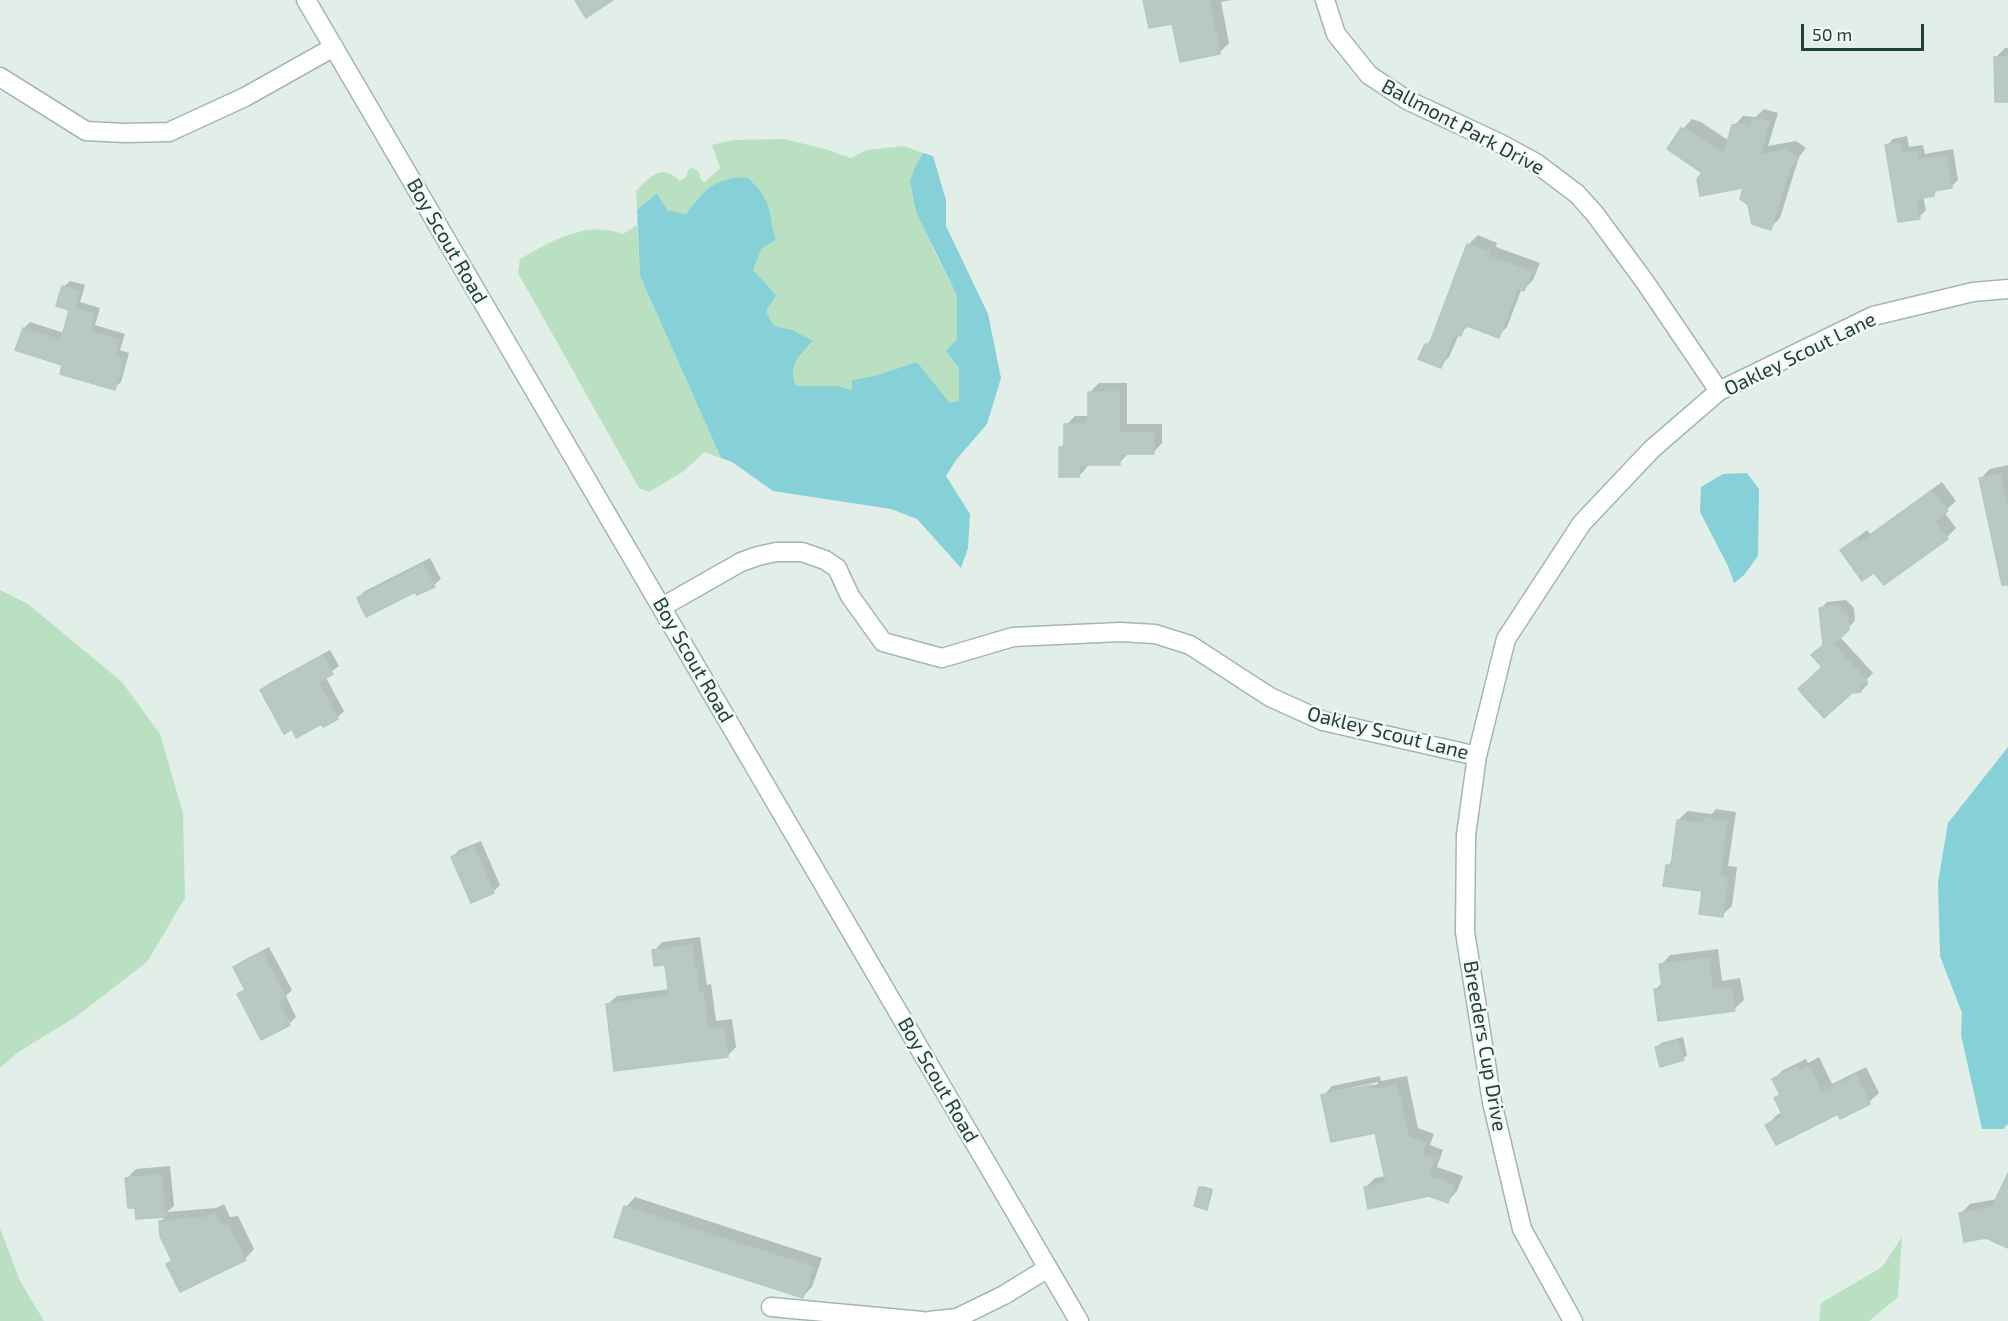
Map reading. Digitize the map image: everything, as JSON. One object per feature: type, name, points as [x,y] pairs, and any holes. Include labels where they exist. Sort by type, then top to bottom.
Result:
[{"type":"street","name":"Boy Scout Road","points":[[306,0],[1079,1321]]},
{"type":"street","name":"Ballmont Park Drive","points":[[1325,0],[1336,34],[1369,75],[1407,100],[1536,163],[1577,194],[1595,214],[1639,274],[1719,391]]},
{"type":"street","points":[[0,76],[86,131],[169,132],[245,97],[334,47]]},
{"type":"street","name":"Oakley Scout Lane","points":[[662,606],[741,562],[776,552],[802,552],[825,560],[837,568],[850,596],[883,642],[942,658],[1013,637],[1120,632],[1155,634],[1190,645],[1270,697],[1304,714],[1323,721],[1477,756],[1506,639],[1582,522],[1652,449],[1719,391],[1873,316],[1973,292],[2008,289]]},
{"type":"street","name":"Breeders Cup Drive","points":[[1477,756],[1466,835],[1465,932],[1492,1102],[1522,1229],[1573,1321]]},
{"type":"street","points":[[929,1321],[957,1318],[1004,1295],[1048,1268]]},
{"type":"street","points":[[771,1307],[922,1321]]},
{"type":"green space","points":[[784,139],[851,158],[867,150],[904,146],[923,153],[916,164],[910,182],[914,203],[935,253],[957,296],[960,399],[950,403],[917,362],[874,376],[853,380],[853,390],[837,386],[796,386],[794,367],[799,357],[813,342],[774,326],[766,311],[773,299],[753,270],[762,248],[776,240],[772,231],[770,209],[700,196],[686,214],[666,210],[657,193],[637,210],[636,191],[656,174],[667,173],[680,181],[685,178],[689,169],[693,168],[699,172],[701,180],[705,182],[720,168],[712,145],[733,140]]},
{"type":"green space","points":[[637,225],[640,276],[721,458],[704,452],[684,471],[649,492],[639,488],[518,273],[520,259],[569,234],[595,229],[623,234]]},
{"type":"green space","points":[[0,590],[28,604],[122,682],[160,734],[183,813],[185,898],[147,962],[77,1016],[17,1053],[0,1068]]},
{"type":"green space","points":[[0,1228],[20,1281],[44,1321],[0,1321]]},
{"type":"green space","points":[[1902,1237],[1898,1297],[1869,1321],[1819,1321],[1821,1303],[1882,1267]]},
{"type":"water","points":[[923,153],[933,156],[946,200],[946,226],[988,314],[1001,378],[987,424],[956,460],[946,476],[970,514],[968,548],[961,568],[917,519],[891,509],[773,491],[732,462],[721,458],[640,276],[637,210],[657,193],[667,210],[686,214],[711,186],[726,180],[746,177],[758,188],[767,202],[776,240],[762,248],[753,270],[776,295],[766,311],[774,326],[792,330],[813,341],[799,356],[794,366],[796,386],[837,386],[852,390],[852,380],[874,376],[917,362],[950,403],[959,400],[959,368],[946,351],[957,339],[957,296],[918,216],[910,181]]},
{"type":"water","points":[[1747,473],[1759,489],[1758,556],[1744,575],[1734,583],[1728,566],[1700,512],[1701,487],[1723,474]]},
{"type":"water","points":[[2008,747],[2008,1124],[2003,1129],[1982,1129],[1961,1035],[1962,1013],[1940,956],[1938,882],[1948,823]]},
{"type":"building","points":[[575,0],[613,0],[586,18]]},
{"type":"building","points":[[1143,0],[1209,0],[1220,54],[1180,62],[1172,24],[1149,28]]},
{"type":"building","points":[[1994,57],[2008,57],[2008,102],[1995,102]]},
{"type":"building","points":[[1753,118],[1770,122],[1760,155],[1786,150],[1798,158],[1790,168],[1771,230],[1752,224],[1748,205],[1740,199],[1743,188],[1700,196],[1697,179],[1702,173],[1667,149],[1681,128],[1691,131],[1724,153],[1732,125],[1750,127]]},
{"type":"building","points":[[1900,143],[1902,153],[1917,151],[1918,160],[1946,155],[1952,188],[1934,191],[1934,196],[1916,199],[1920,219],[1898,222],[1885,145]]},
{"type":"building","points":[[1467,244],[1489,252],[1488,256],[1532,272],[1524,291],[1518,288],[1499,338],[1465,325],[1461,336],[1455,334],[1441,368],[1418,359],[1425,344],[1429,345]]},
{"type":"building","points":[[62,286],[80,291],[75,309],[94,314],[90,331],[119,340],[115,357],[124,359],[115,390],[60,374],[62,365],[15,350],[23,328],[61,340],[69,310],[56,306]]},
{"type":"building","points":[[1088,392],[1119,392],[1119,433],[1154,433],[1154,454],[1120,454],[1120,465],[1079,465],[1079,477],[1059,477],[1059,447],[1064,447],[1064,424],[1088,424]]},
{"type":"building","points":[[2000,474],[2008,505],[2008,585],[2002,585],[1979,478]]},
{"type":"building","points":[[1932,490],[1948,511],[1935,521],[1948,539],[1884,585],[1874,573],[1862,581],[1840,550],[1857,538],[1860,543]]},
{"type":"building","points":[[423,564],[435,587],[417,595],[415,592],[366,617],[357,598]]},
{"type":"building","points":[[1839,606],[1847,615],[1849,630],[1833,644],[1867,681],[1861,686],[1861,692],[1852,693],[1824,718],[1798,689],[1822,667],[1811,655],[1823,645],[1819,608]]},
{"type":"building","points":[[323,655],[333,674],[318,682],[338,719],[323,727],[321,724],[296,738],[292,729],[284,734],[260,690]]},
{"type":"building","points":[[1705,818],[1727,821],[1720,875],[1728,876],[1723,917],[1699,914],[1702,891],[1663,886],[1666,865],[1671,866],[1677,820],[1704,823]]},
{"type":"building","points":[[474,847],[494,893],[471,903],[451,857]]},
{"type":"building","points":[[692,945],[699,993],[703,992],[708,1029],[724,1027],[728,1057],[614,1071],[606,1004],[669,996],[665,965],[654,966],[652,950]]},
{"type":"building","points":[[262,952],[286,998],[278,1002],[290,1025],[261,1040],[237,994],[245,990],[233,967]]},
{"type":"building","points":[[1709,958],[1713,989],[1731,987],[1735,1011],[1658,1021],[1654,989],[1662,988],[1659,964]]},
{"type":"building","points":[[1678,1041],[1684,1060],[1660,1067],[1655,1047]]},
{"type":"building","points":[[1809,1066],[1822,1092],[1856,1075],[1870,1104],[1840,1119],[1838,1114],[1776,1145],[1765,1125],[1783,1116],[1774,1098],[1780,1095],[1772,1079],[1797,1067],[1799,1071]]},
{"type":"building","points":[[1371,1085],[1372,1090],[1397,1085],[1409,1137],[1426,1143],[1422,1155],[1434,1159],[1428,1176],[1454,1185],[1448,1203],[1429,1196],[1368,1209],[1364,1187],[1386,1183],[1375,1133],[1331,1142],[1321,1095]]},
{"type":"building","points":[[2008,1173],[2008,1248],[1986,1238],[1964,1242],[1959,1213],[1992,1207]]},
{"type":"building","points":[[161,1175],[165,1217],[136,1219],[135,1208],[128,1208],[125,1178]]},
{"type":"building","points":[[1199,1187],[1212,1191],[1207,1210],[1194,1206]]},
{"type":"building","points":[[624,1206],[813,1267],[803,1298],[614,1237]]},
{"type":"building","points":[[214,1213],[221,1225],[228,1225],[246,1260],[180,1292],[166,1264],[172,1261],[160,1236],[159,1221],[206,1217]]}]
